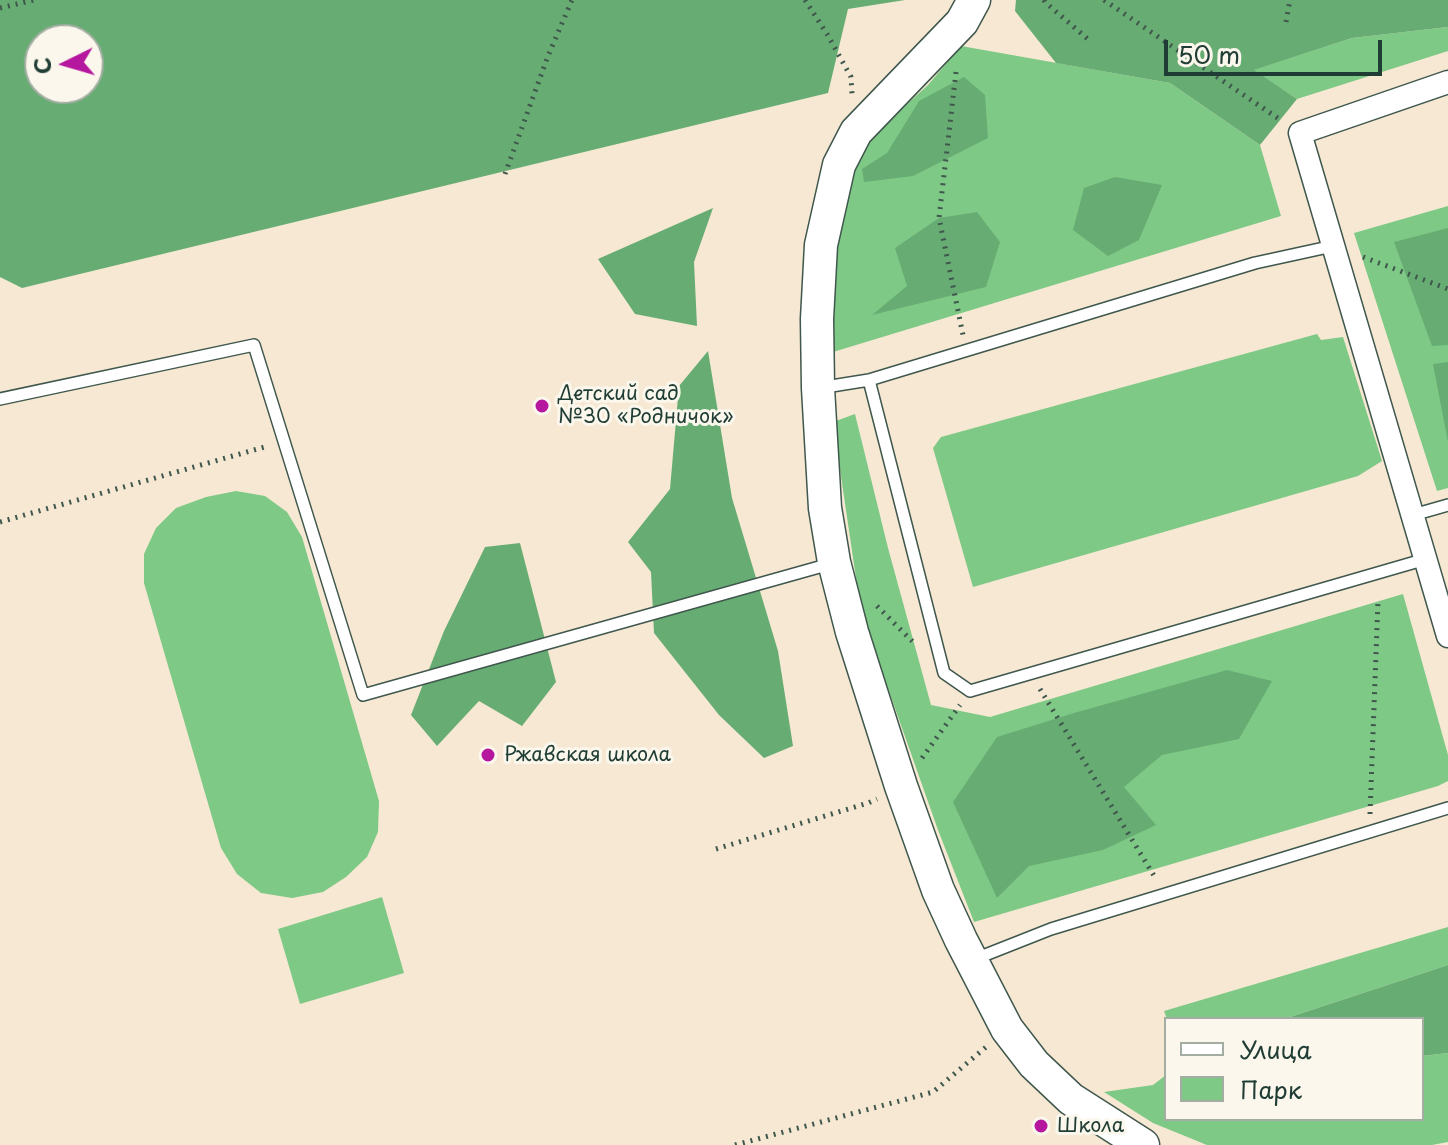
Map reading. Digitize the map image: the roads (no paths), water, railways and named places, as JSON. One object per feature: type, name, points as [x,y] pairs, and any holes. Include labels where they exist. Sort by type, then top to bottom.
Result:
[{"type":"street","points":[[968,11],[856,132],[839,165],[821,245],[817,319],[825,508],[834,562],[852,632],[901,786],[938,890],[971,961],[1007,1029],[1034,1064],[1071,1099],[1143,1145]]},
{"type":"street","points":[[1447,632],[1300,133],[1448,82]]},
{"type":"lane","points":[[818,388],[869,380],[1255,263],[1333,246]]},
{"type":"lane","points":[[0,399],[254,345],[363,695],[834,562]]},
{"type":"lane","points":[[869,380],[944,673],[970,691],[1426,559]]},
{"type":"lane","points":[[1413,515],[1448,505]]},
{"type":"lane","points":[[971,961],[1051,929],[1448,808]]},
{"type":"place","name":"Детский сад №30 «Родничок»","points":[[542,406]]},
{"type":"place","name":"Ржавская школа","points":[[488,755]]},
{"type":"place","name":"Школа","points":[[1041,1126]]}]
